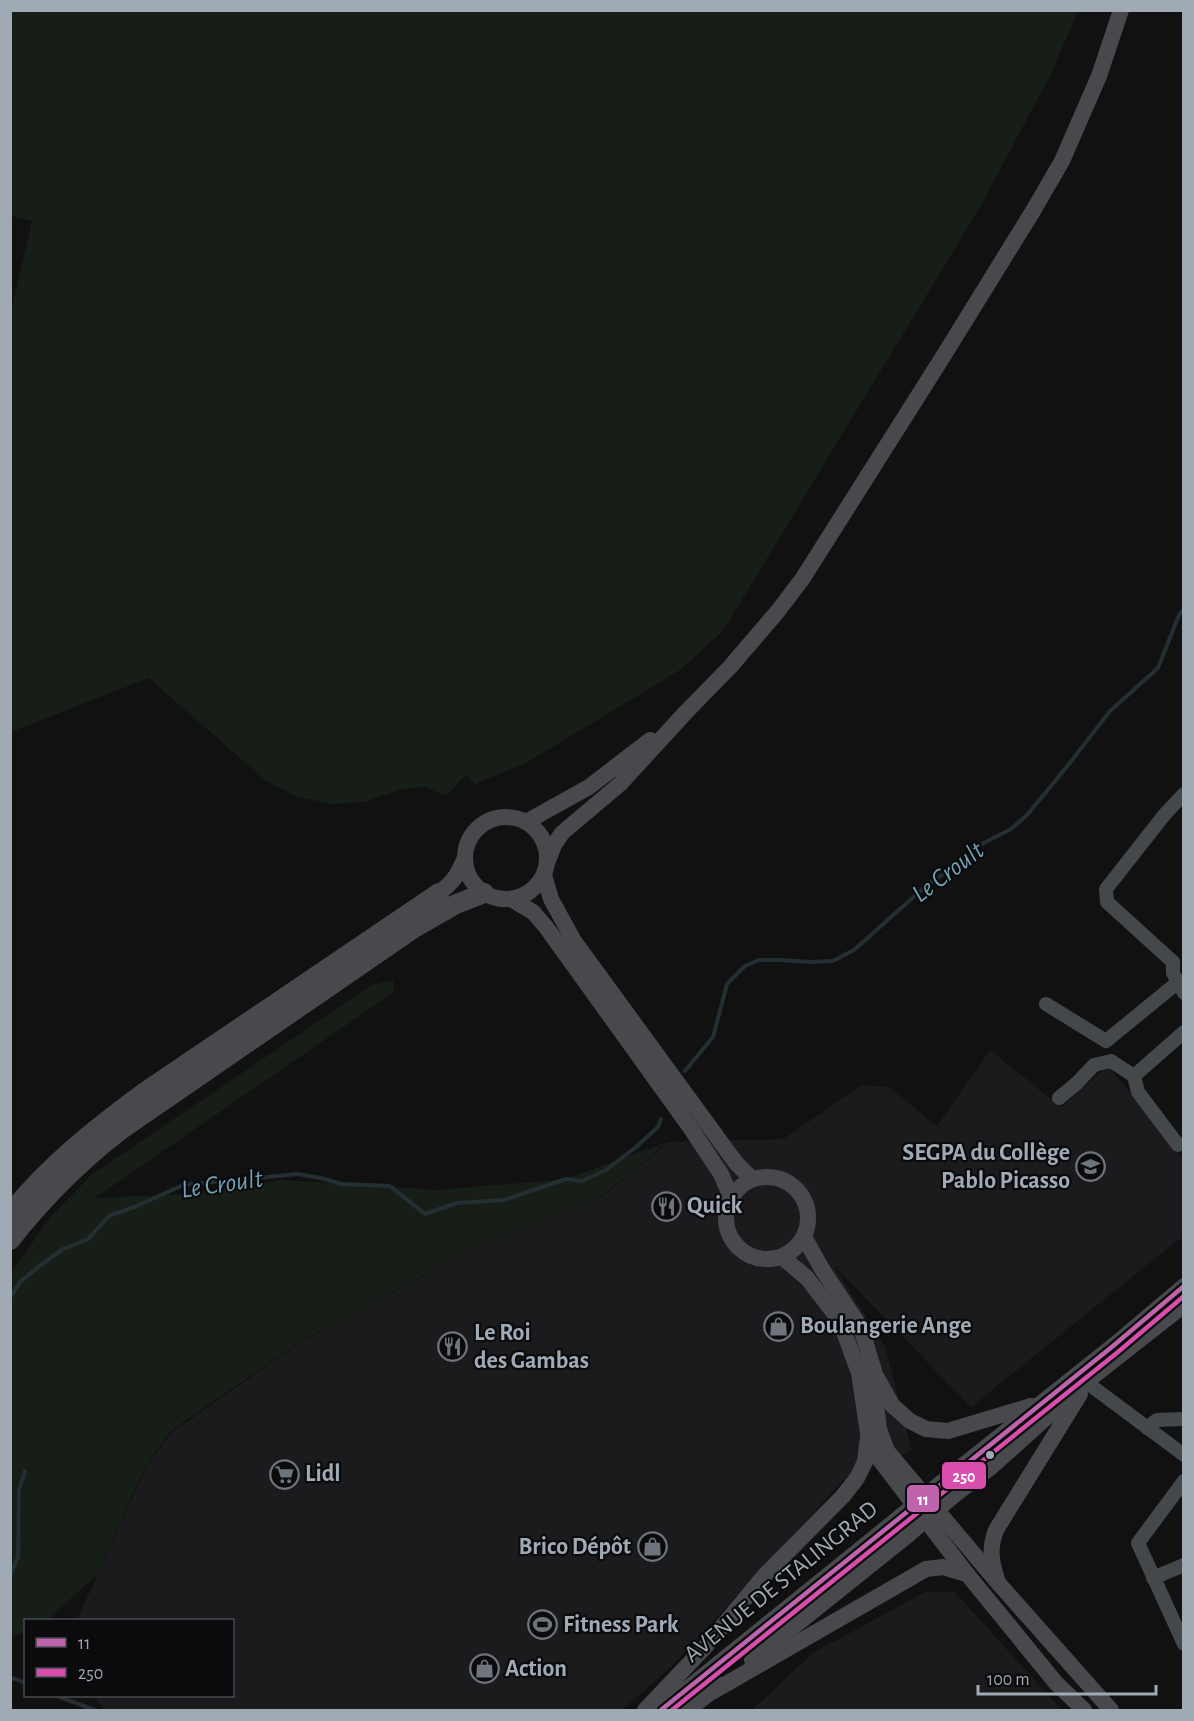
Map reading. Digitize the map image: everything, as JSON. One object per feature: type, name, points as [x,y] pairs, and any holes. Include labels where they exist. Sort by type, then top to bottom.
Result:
[{"type":"highway","points":[[10,1214],[46,1173],[109,1119],[145,1092],[439,893]]},
{"type":"highway","points":[[10,1240],[51,1192],[119,1131],[414,928],[454,905],[484,893]]},
{"type":"main road","points":[[464,860],[467,873],[474,885],[492,897],[511,899],[521,897],[531,891],[538,884],[554,845],[562,833],[620,784],[730,667],[778,611],[803,578],[1033,211],[1081,121],[1121,10]]},
{"type":"main road","points":[[526,822],[589,787],[686,712]]},
{"type":"main road","points":[[439,893],[458,875],[471,836],[479,827],[501,817],[526,822],[536,829],[547,851],[545,869],[551,899],[574,941],[736,1163],[752,1179]]},
{"type":"main road","points":[[511,899],[533,912],[546,927],[692,1130],[721,1174],[731,1197]]},
{"type":"main road","points":[[771,1177],[784,1180],[794,1186],[803,1197],[808,1210],[808,1224],[804,1237],[795,1249],[782,1257],[753,1258],[736,1246],[726,1227],[727,1206],[731,1197],[740,1186],[752,1179],[771,1177]]},
{"type":"main road","points":[[804,1237],[861,1328],[876,1377],[892,1405],[910,1421],[926,1429],[948,1431],[1040,1403]]},
{"type":"main road","points":[[782,1257],[807,1278],[840,1321],[859,1373],[868,1433],[876,1455],[967,1574],[1056,1683],[1084,1710]]},
{"type":"main road","name":"AVENUE DE STALINGRAD","points":[[661,1710],[1113,1346],[1184,1286]]},
{"type":"main road","name":"AVENUE DE STALINGRAD","points":[[688,1710],[990,1468],[1086,1382],[1184,1305]]},
{"type":"main road","points":[[876,1377],[879,1429],[887,1451],[1000,1585],[1111,1710]]},
{"type":"main road","points":[[1000,1585],[991,1561],[991,1542],[996,1530],[1077,1401],[1086,1382]]},
{"type":"main road","points":[[645,1710],[706,1646],[764,1576],[843,1496],[865,1462],[868,1433]]},
{"type":"main road","points":[[712,1692],[926,1569],[943,1567],[967,1574]]},
{"type":"street","points":[[1173,962],[1107,902],[1106,889],[1184,794]]},
{"type":"street","points":[[1046,1004],[1106,1041],[1180,988],[1173,973],[1173,962],[1184,952]]},
{"type":"street","points":[[1134,1076],[1184,1032]]},
{"type":"street","points":[[1059,1098],[1094,1065],[1111,1061],[1134,1076],[1138,1092],[1178,1145]]},
{"type":"street","points":[[1086,1382],[1184,1455]]},
{"type":"street","points":[[1147,1428],[1157,1420],[1184,1419]]},
{"type":"street","points":[[1184,1481],[1138,1543],[1184,1644]]},
{"type":"street","points":[[1154,1578],[1184,1565]]},
{"type":"shaded area","points":[[11,10],[1078,11],[1051,74],[980,207],[723,631],[680,670],[528,762],[475,784],[466,775],[446,796],[425,787],[401,789],[365,802],[331,804],[295,796],[266,781],[149,678],[11,732],[10,316],[32,221],[11,216]]},
{"type":"shaded area","points":[[393,980],[394,992],[95,1198],[186,1194],[283,1180],[436,1190],[566,1179],[667,1142],[602,1196],[478,1246],[298,1343],[171,1431],[145,1467],[97,1575],[48,1619],[24,1619],[24,1632],[11,1637],[11,1274],[47,1221],[91,1175],[372,985]]},
{"type":"shaded area","points":[[990,1050],[1061,1107],[1101,1072],[1110,1068],[1183,1158],[1183,1238],[971,1407],[833,1265],[885,1346],[912,1451],[847,1476],[671,1667],[622,1710],[105,1710],[93,1697],[234,1697],[234,1619],[77,1619],[146,1467],[172,1432],[299,1343],[479,1246],[603,1196],[668,1142],[783,1139],[862,1085],[889,1087],[937,1126]]},
{"type":"shaded area","points":[[925,1592],[955,1592],[1062,1710],[752,1710],[813,1653]]},
{"type":"waterway","name":"Le Croult","points":[[685,1071],[713,1037],[727,984],[745,966],[759,960],[833,961],[854,950],[927,885],[957,865],[978,846],[1011,829],[1028,814],[1110,711],[1158,668],[1179,615],[1184,609]]},
{"type":"waterway","name":"Le Croult","points":[[10,1298],[20,1282],[63,1249],[88,1239],[109,1216],[183,1185],[297,1174],[341,1184],[390,1186],[425,1214],[457,1203],[504,1200],[566,1179],[582,1181],[606,1170],[636,1147],[658,1127],[661,1119]]},
{"type":"waterway","points":[[10,1576],[18,1557],[19,1490],[25,1471]]},
{"type":"waterway","points":[[10,1677],[24,1682]]},
{"type":"waterway","points":[[60,1697],[95,1710]]},
{"type":"transit line","name":"11","points":[[661,1710],[1113,1346],[1184,1286]]},
{"type":"transit line","name":"250","points":[[672,1710],[1118,1352],[1184,1296]]},
{"type":"place","name":"SEGPA du Collège Pablo Picasso","points":[[1091,1167]]},
{"type":"place","name":"Quick","points":[[666,1206]]},
{"type":"place","name":"Boulangerie Ange","points":[[779,1326]]},
{"type":"place","name":"Le Roi des Gambas","points":[[453,1347]]},
{"type":"place","name":"Lidl","points":[[284,1474]]},
{"type":"place","name":"Brico Dépôt","points":[[652,1547]]},
{"type":"place","name":"Fitness Park","points":[[542,1625]]},
{"type":"place","name":"Action","points":[[484,1669]]}]
